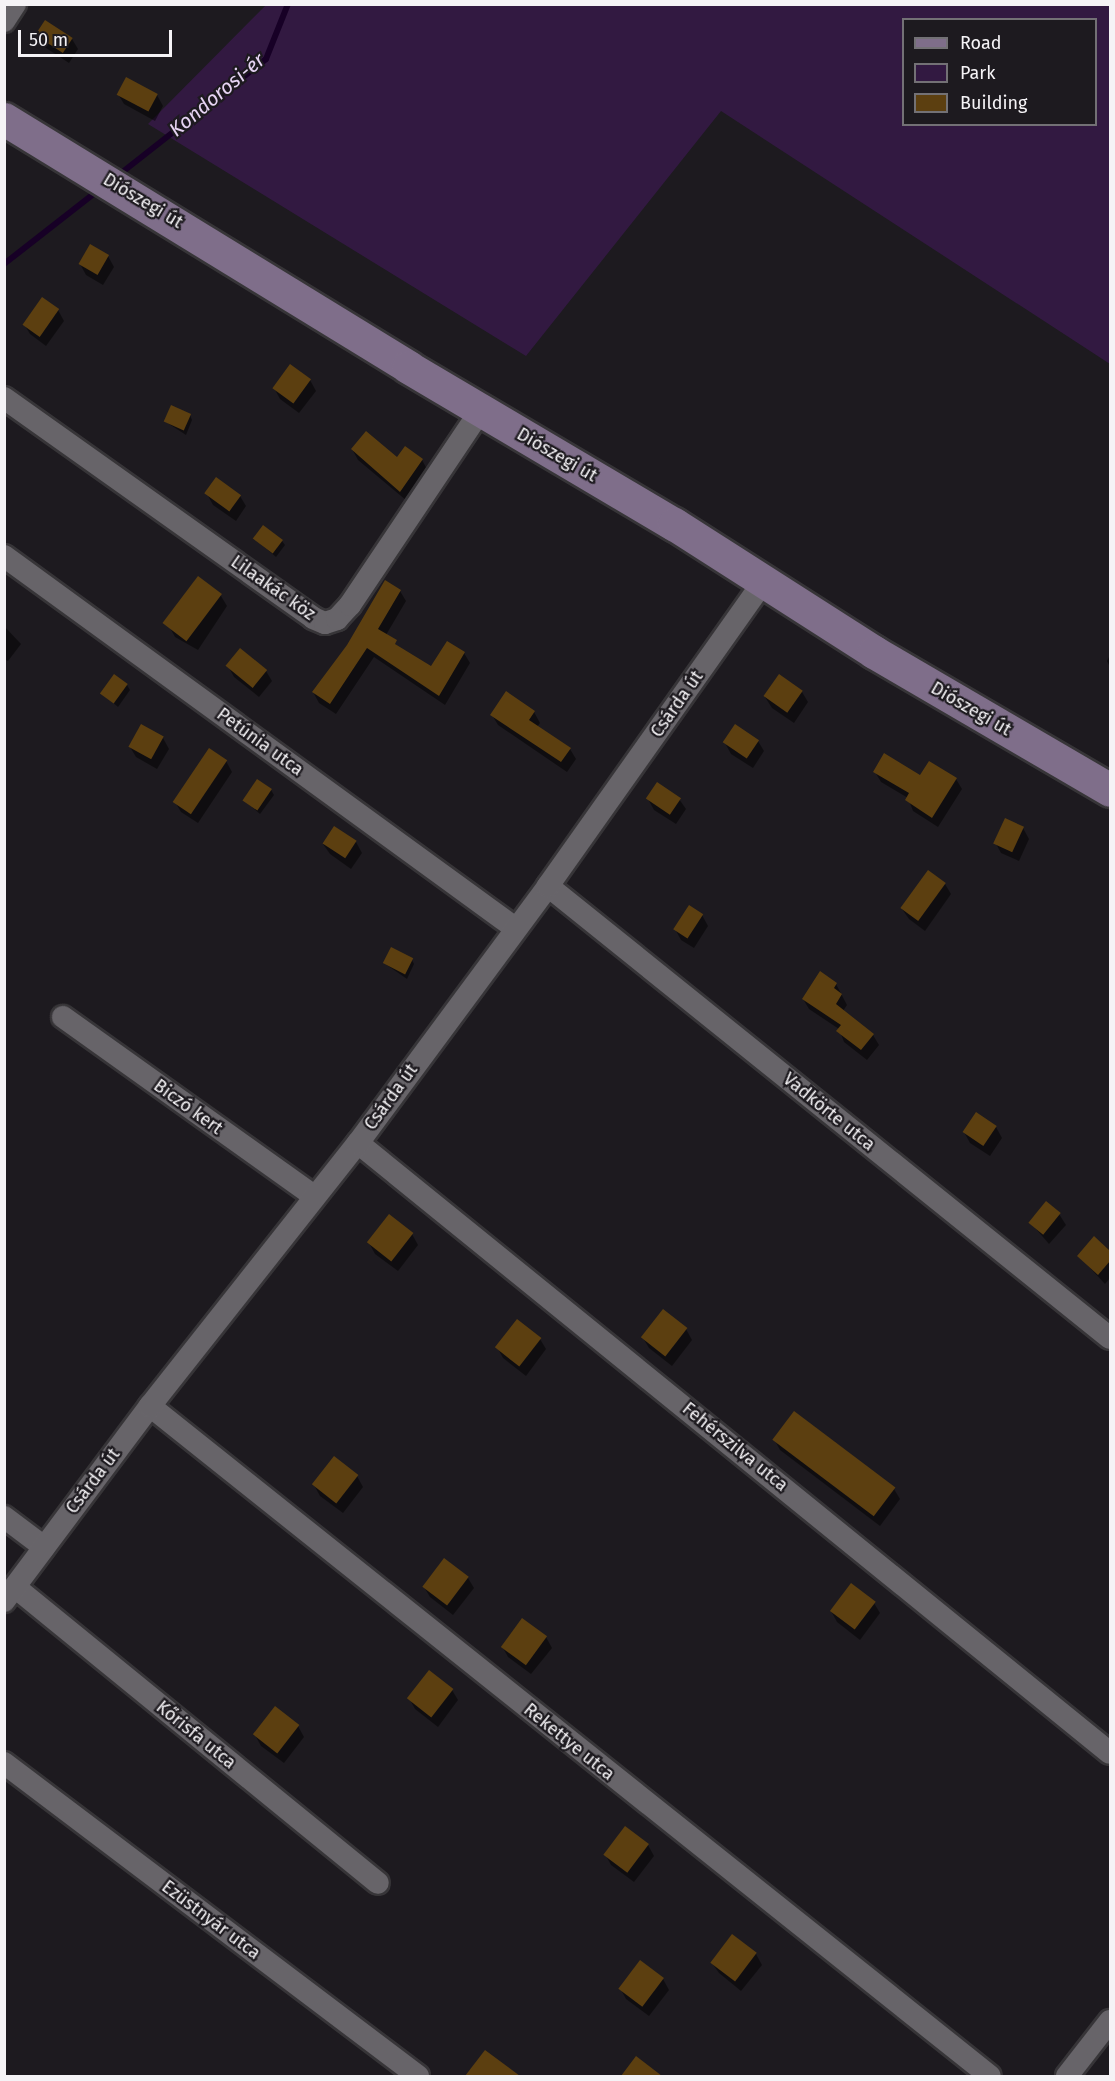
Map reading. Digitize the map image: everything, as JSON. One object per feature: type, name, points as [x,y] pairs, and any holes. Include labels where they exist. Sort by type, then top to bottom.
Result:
[{"type":"main road","name":"Diószegi út","points":[[4,119],[481,410],[674,524],[873,652],[1110,790]]},
{"type":"street","points":[[4,21],[15,4]]},
{"type":"street","name":"Lilaakác köz","points":[[4,398],[313,618],[325,623],[337,619],[350,605],[481,410]]},
{"type":"street","name":"Petúnia utca","points":[[4,556],[515,928]]},
{"type":"street","name":"Csárda út","points":[[10,1594],[150,1406],[358,1143],[548,886],[763,582]]},
{"type":"street","name":"Vadkörte utca","points":[[548,886],[1110,1338]]},
{"type":"street","name":"Biczó kert","points":[[63,1017],[314,1196]]},
{"type":"street","name":"Fehérszilva utca","points":[[358,1143],[1110,1753]]},
{"type":"street","name":"Rekettye utca","points":[[150,1406],[990,2076]]},
{"type":"street","points":[[4,1516],[44,1547]]},
{"type":"street","name":"Kőrisfa utca","points":[[10,1594],[378,1883]]},
{"type":"street","name":"Ezüstnyár utca","points":[[4,1763],[418,2076]]},
{"type":"street","points":[[1067,2076],[1108,2030]]},
{"type":"green space","points":[[266,5],[1110,5],[1110,364],[721,111],[526,356],[148,124]]},
{"type":"building","points":[[45,20],[73,38],[63,53],[35,35]]},
{"type":"building","points":[[126,77],[158,94],[148,112],[117,95]]},
{"type":"building","points":[[90,244],[109,255],[98,275],[79,264]]},
{"type":"building","points":[[42,297],[59,309],[40,337],[22,325]]},
{"type":"building","points":[[290,364],[311,379],[293,404],[272,388]]},
{"type":"building","points":[[171,405],[191,414],[184,430],[164,421]]},
{"type":"building","points":[[366,431],[397,457],[405,446],[423,459],[400,492],[351,449]]},
{"type":"building","points":[[216,477],[241,495],[229,511],[204,493]]},
{"type":"building","points":[[263,525],[283,540],[273,554],[253,539]]},
{"type":"building","points":[[198,576],[222,594],[186,641],[162,623]]},
{"type":"building","points":[[385,580],[401,590],[378,629],[397,640],[395,644],[431,666],[447,641],[465,652],[439,696],[367,648],[330,704],[312,692],[347,645]]},
{"type":"building","points":[[240,648],[267,670],[253,688],[226,666]]},
{"type":"building","points":[[114,674],[128,684],[114,703],[100,693]]},
{"type":"building","points":[[779,674],[803,691],[787,713],[764,696]]},
{"type":"building","points":[[506,691],[535,711],[529,720],[571,748],[561,762],[490,715]]},
{"type":"building","points":[[141,724],[164,737],[151,759],[128,747]]},
{"type":"building","points":[[735,724],[759,740],[747,758],[723,742]]},
{"type":"building","points":[[209,748],[227,760],[191,814],[173,802]]},
{"type":"building","points":[[884,753],[920,775],[929,761],[957,778],[932,818],[905,800],[909,793],[873,772]]},
{"type":"building","points":[[257,779],[272,789],[257,811],[242,801]]},
{"type":"building","points":[[657,782],[681,798],[670,815],[646,799]]},
{"type":"building","points":[[1005,818],[1024,827],[1012,852],[993,843]]},
{"type":"building","points":[[334,826],[357,841],[345,858],[323,844]]},
{"type":"building","points":[[928,870],[946,883],[918,921],[900,908]]},
{"type":"building","points":[[689,905],[703,914],[687,939],[673,929]]},
{"type":"building","points":[[391,947],[413,958],[405,974],[383,963]]},
{"type":"building","points":[[820,971],[837,983],[834,988],[842,994],[836,1004],[874,1034],[861,1050],[836,1031],[841,1025],[802,999]]},
{"type":"building","points":[[976,1112],[997,1126],[983,1146],[963,1132]]},
{"type":"building","points":[[1046,1201],[1061,1213],[1043,1235],[1028,1223]]},
{"type":"building","points":[[389,1214],[413,1233],[391,1261],[367,1242]]},
{"type":"building","points":[[1094,1236],[1110,1251],[1110,1261],[1098,1275],[1077,1256]]},
{"type":"building","points":[[663,1309],[687,1328],[665,1356],[641,1337]]},
{"type":"building","points":[[517,1319],[541,1338],[519,1366],[495,1347]]},
{"type":"building","points":[[794,1411],[895,1487],[874,1516],[772,1440]]},
{"type":"building","points":[[334,1456],[358,1475],[336,1503],[312,1484]]},
{"type":"building","points":[[444,1558],[469,1577],[447,1605],[422,1587]]},
{"type":"building","points":[[851,1583],[876,1602],[855,1630],[830,1611]]},
{"type":"building","points":[[522,1618],[547,1636],[526,1665],[501,1647]]},
{"type":"building","points":[[429,1670],[453,1689],[431,1717],[407,1698]]},
{"type":"building","points":[[275,1706],[299,1725],[277,1753],[253,1734]]},
{"type":"building","points":[[625,1826],[649,1844],[627,1873],[603,1855]]},
{"type":"building","points":[[732,1934],[757,1953],[735,1981],[710,1963]]},
{"type":"building","points":[[640,1960],[664,1978],[642,2007],[618,1989]]},
{"type":"building","points":[[485,2050],[520,2076],[465,2076]]},
{"type":"building","points":[[636,2056],[662,2076],[621,2076]]},
{"type":"waterway","name":"Kondorosi-ér","points":[[125,170],[266,59],[288,4]]},
{"type":"waterway","name":"Kondorosi-ér","points":[[4,264],[95,193]]}]
